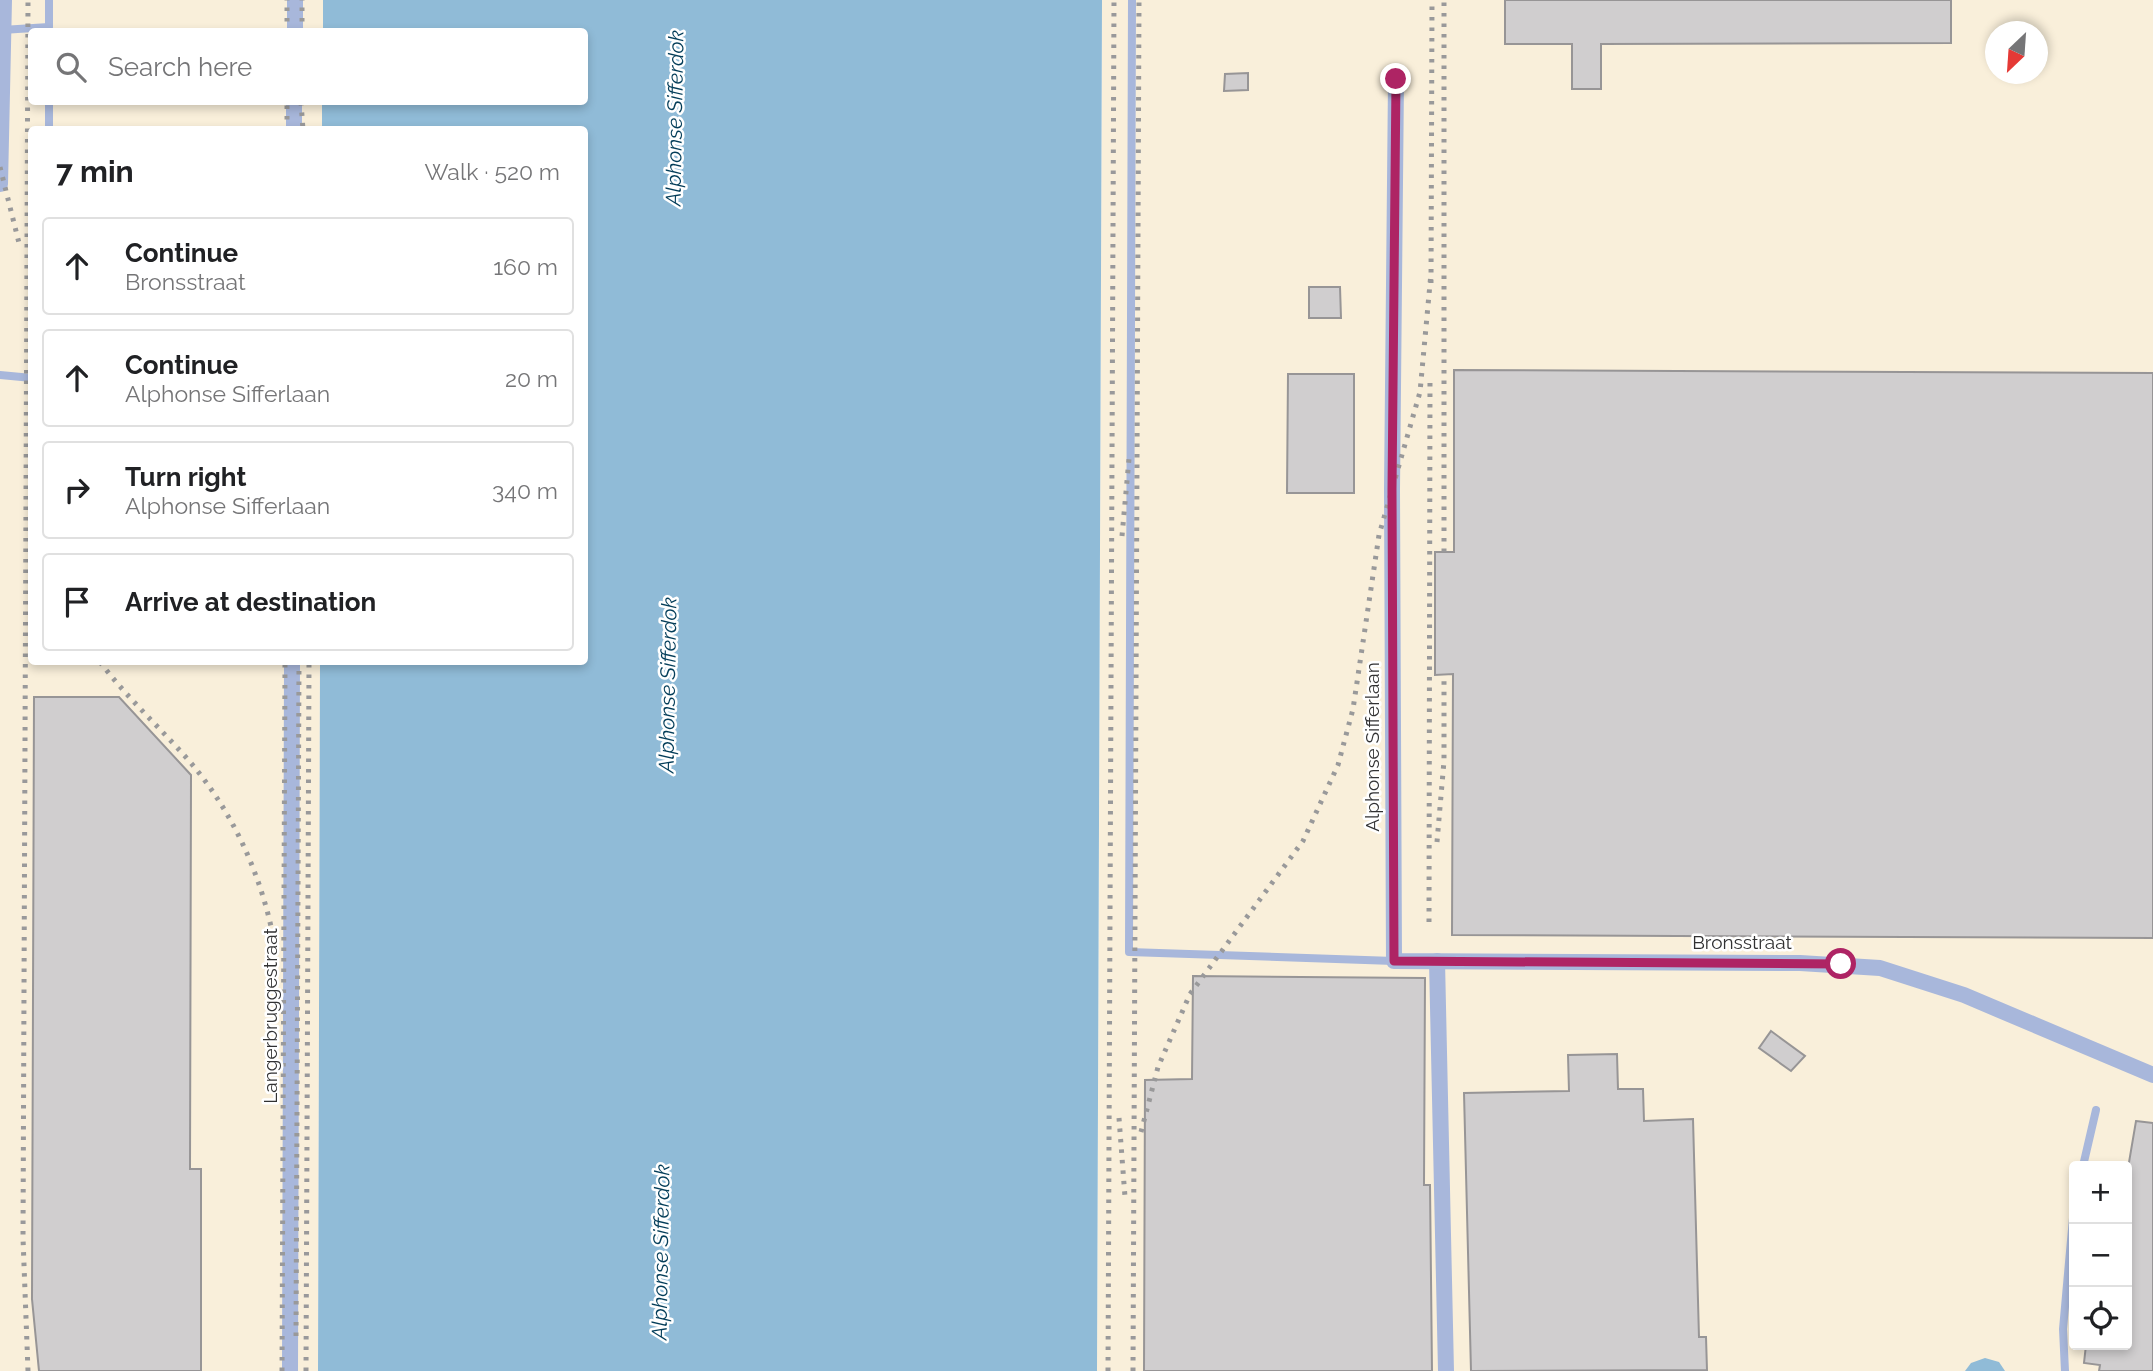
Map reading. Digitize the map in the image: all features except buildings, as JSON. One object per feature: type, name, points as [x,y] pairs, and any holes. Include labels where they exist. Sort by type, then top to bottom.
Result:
[{"type":"street","points":[[0,184],[4,0]]},
{"type":"street","points":[[295,0],[295,28]]},
{"type":"street","name":"Alphonse Sifferlaan","points":[[1394,961],[1392,490],[1396,79]]},
{"type":"street","points":[[294,105],[294,126]]},
{"type":"street","name":"Langerbruggestraat","points":[[289,1371],[292,665]]},
{"type":"street","points":[[1394,961],[1437,961],[1446,1371]]},
{"type":"street","name":"Bronsstraat","points":[[1437,961],[1800,963],[1880,968],[1964,995],[2153,1075]]},
{"type":"lane","points":[[49,0],[49,28]]},
{"type":"lane","points":[[1132,0],[1129,952],[1394,961]]},
{"type":"lane","points":[[2,30],[28,29]]},
{"type":"lane","points":[[49,105],[49,126]]},
{"type":"lane","points":[[0,375],[28,378]]},
{"type":"lane","points":[[2084,1161],[2096,1110]]},
{"type":"lane","points":[[2065,1371],[2063,1329],[2072,1224]]},
{"type":"shaded area","points":[[0,0],[323,0],[323,28],[28,28],[28,105],[322,105],[322,126],[28,126],[28,665],[320,665],[318,1371],[0,1371]]},
{"type":"shaded area","points":[[1102,0],[2153,0],[2153,1371],[1097,1371]]},
{"type":"water","name":"Alphonse Sifferdok","points":[[323,0],[1102,0],[1097,1371],[318,1371],[320,665],[588,665],[588,126],[322,126],[322,105],[588,105],[588,28],[323,28]]},
{"type":"water","points":[[1985,1358],[1999,1362],[2005,1371],[1965,1371],[1971,1363]]},
{"type":"railway","points":[[28,0],[23,1238],[28,1371]]},
{"type":"railway","points":[[287,0],[287,28]]},
{"type":"railway","points":[[302,0],[302,28]]},
{"type":"railway","points":[[1108,1371],[1114,0]]},
{"type":"railway","points":[[1133,1371],[1139,0]]},
{"type":"railway","points":[[1431,283],[1432,0]]},
{"type":"railway","points":[[1444,0],[1444,552]]},
{"type":"railway","points":[[287,105],[287,126]]},
{"type":"railway","points":[[301,105],[303,126]]},
{"type":"railway","points":[[0,167],[20,247]]},
{"type":"railway","points":[[1141,1132],[1158,1067],[1190,994],[1303,841],[1338,765],[1353,709],[1379,535],[1420,392],[1431,273]]},
{"type":"railway","points":[[1429,922],[1430,378]]},
{"type":"railway","points":[[1122,536],[1129,459]]},
{"type":"railway","points":[[103,665],[183,754],[217,798],[244,846],[254,872],[271,925],[276,952]]},
{"type":"railway","points":[[282,1371],[285,665]]},
{"type":"railway","points":[[296,1336],[299,665]]},
{"type":"railway","points":[[306,1371],[309,665]]},
{"type":"railway","points":[[1437,842],[1444,761],[1444,674]]},
{"type":"railway","points":[[1119,1118],[1125,1197]]},
{"type":"route","points":[[1396,79],[1392,490],[1394,961],[1841,964]]}]
